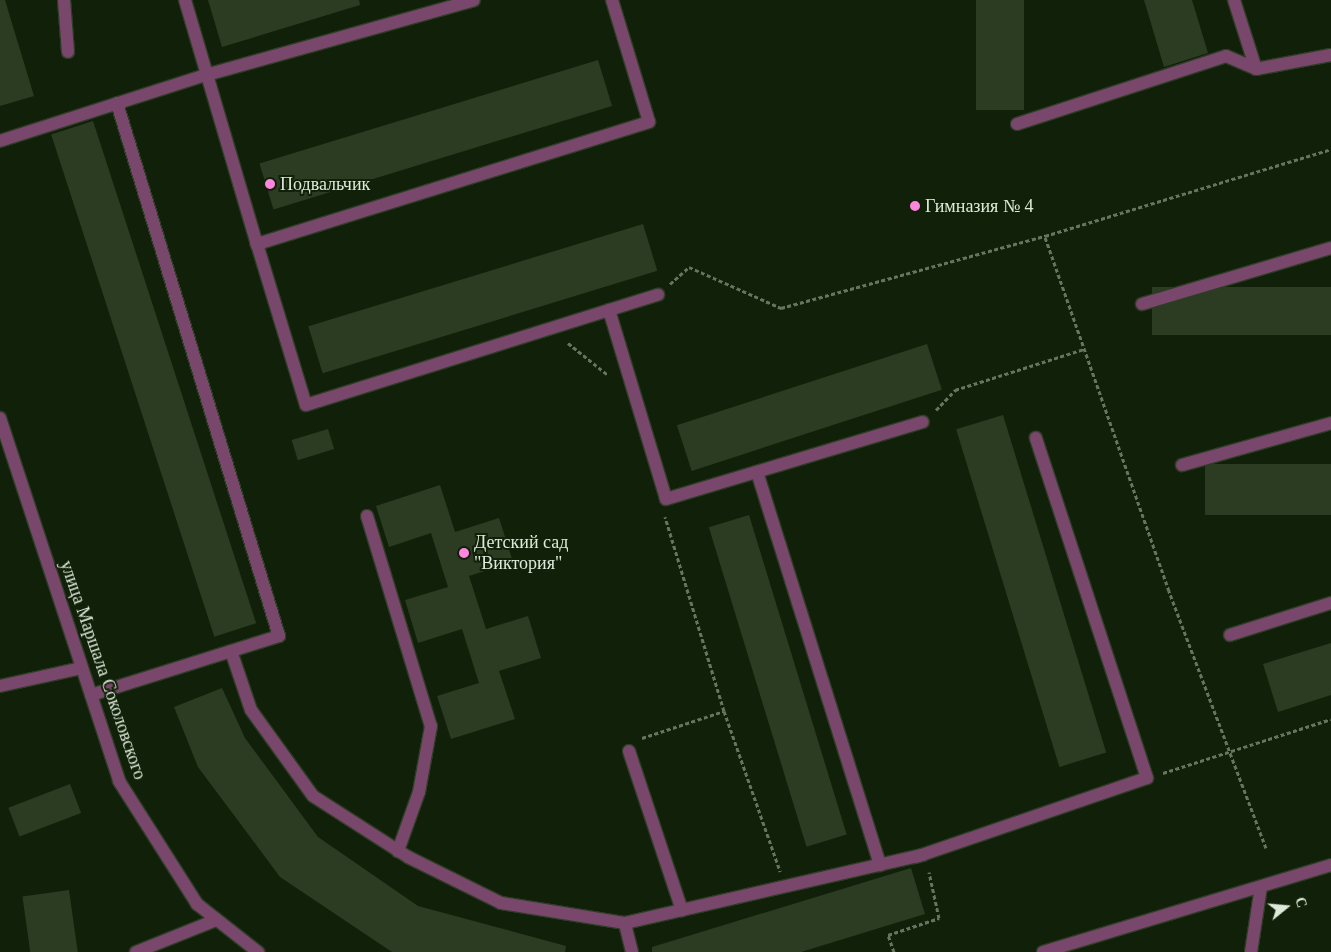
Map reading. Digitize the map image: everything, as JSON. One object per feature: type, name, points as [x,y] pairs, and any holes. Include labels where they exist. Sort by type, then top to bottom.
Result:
[{"type":"street","points":[[64,0],[68,52]]},
{"type":"street","points":[[185,0],[306,405],[658,295]]},
{"type":"street","points":[[0,141],[206,75],[474,0]]},
{"type":"street","points":[[257,244],[649,122],[612,0]]},
{"type":"street","points":[[1234,0],[1256,69]]},
{"type":"street","points":[[1018,124],[1226,56],[1256,69],[1331,55]]},
{"type":"street","points":[[91,695],[278,636],[117,103]]},
{"type":"street","points":[[1142,304],[1331,248]]},
{"type":"street","points":[[609,310],[666,499],[923,422]]},
{"type":"street","name":"улица Маршала Соколовского","points":[[0,418],[119,781],[197,904],[258,952]]},
{"type":"street","points":[[1182,465],[1331,423]]},
{"type":"street","points":[[231,652],[251,710],[313,796],[398,851],[501,903],[625,923],[921,856],[1147,778],[1036,438]]},
{"type":"street","points":[[757,472],[880,865]]},
{"type":"street","points":[[367,516],[431,726],[419,792],[398,851]]},
{"type":"street","points":[[1230,635],[1331,604]]},
{"type":"street","points":[[0,686],[82,668]]},
{"type":"street","points":[[629,751],[682,910]]},
{"type":"street","points":[[1043,952],[1331,865]]},
{"type":"street","points":[[1251,952],[1262,887]]},
{"type":"street","points":[[136,952],[216,920]]},
{"type":"street","points":[[625,923],[632,952]]},
{"type":"path","points":[[658,295],[688,267],[781,308],[1045,236]]},
{"type":"path","points":[[550,328],[610,377]]},
{"type":"path","points":[[923,422],[955,390],[1084,349]]},
{"type":"path","points":[[663,510],[724,711],[786,887]]},
{"type":"path","points":[[1169,591],[1266,848]]},
{"type":"path","points":[[629,751],[639,739],[724,711]]},
{"type":"path","points":[[1229,750],[1331,719]]},
{"type":"building","points":[[0,0],[5,0],[34,96],[0,106]]},
{"type":"building","points":[[208,0],[359,0],[360,5],[222,47]]},
{"type":"building","points":[[976,0],[1024,0],[1024,110],[976,110]]},
{"type":"building","points":[[1144,0],[1192,0],[1208,53],[1164,67]]},
{"type":"building","points":[[598,60],[612,106],[274,209],[259,163]]},
{"type":"building","points":[[93,121],[256,623],[214,637],[51,135]]},
{"type":"building","points":[[643,224],[657,271],[323,373],[308,326]]},
{"type":"building","points":[[1152,287],[1331,287],[1331,335],[1152,335]]},
{"type":"building","points":[[927,344],[942,390],[692,471],[677,425]]},
{"type":"building","points":[[1003,415],[1106,753],[1059,767],[956,429]]},
{"type":"building","points":[[328,429],[334,449],[298,460],[292,440]]},
{"type":"building","points":[[1205,464],[1331,464],[1331,515],[1205,515]]},
{"type":"building","points":[[440,485],[455,532],[499,518],[513,562],[469,576],[486,629],[528,616],[541,658],[499,671],[515,719],[451,739],[437,696],[479,683],[462,629],[418,643],[405,600],[448,587],[431,533],[389,547],[376,506]]},
{"type":"building","points":[[749,515],[847,834],[806,847],[709,527]]},
{"type":"building","points":[[1331,643],[1331,695],[1278,712],[1263,664]]},
{"type":"building","points":[[222,688],[245,738],[318,837],[418,906],[566,946],[565,952],[392,952],[280,877],[198,767],[174,707]]},
{"type":"building","points":[[70,784],[81,813],[19,837],[8,808]]},
{"type":"building","points":[[911,868],[925,914],[801,952],[652,952],[652,947]]},
{"type":"building","points":[[69,890],[78,952],[30,952],[22,897]]},
{"type":"place","name":"Подвальчик","points":[[270,184]]},
{"type":"place","name":"Гимназия № 4","points":[[915,206]]},
{"type":"place","name":"Детский сад \"Виктория\"","points":[[464,553]]}]
